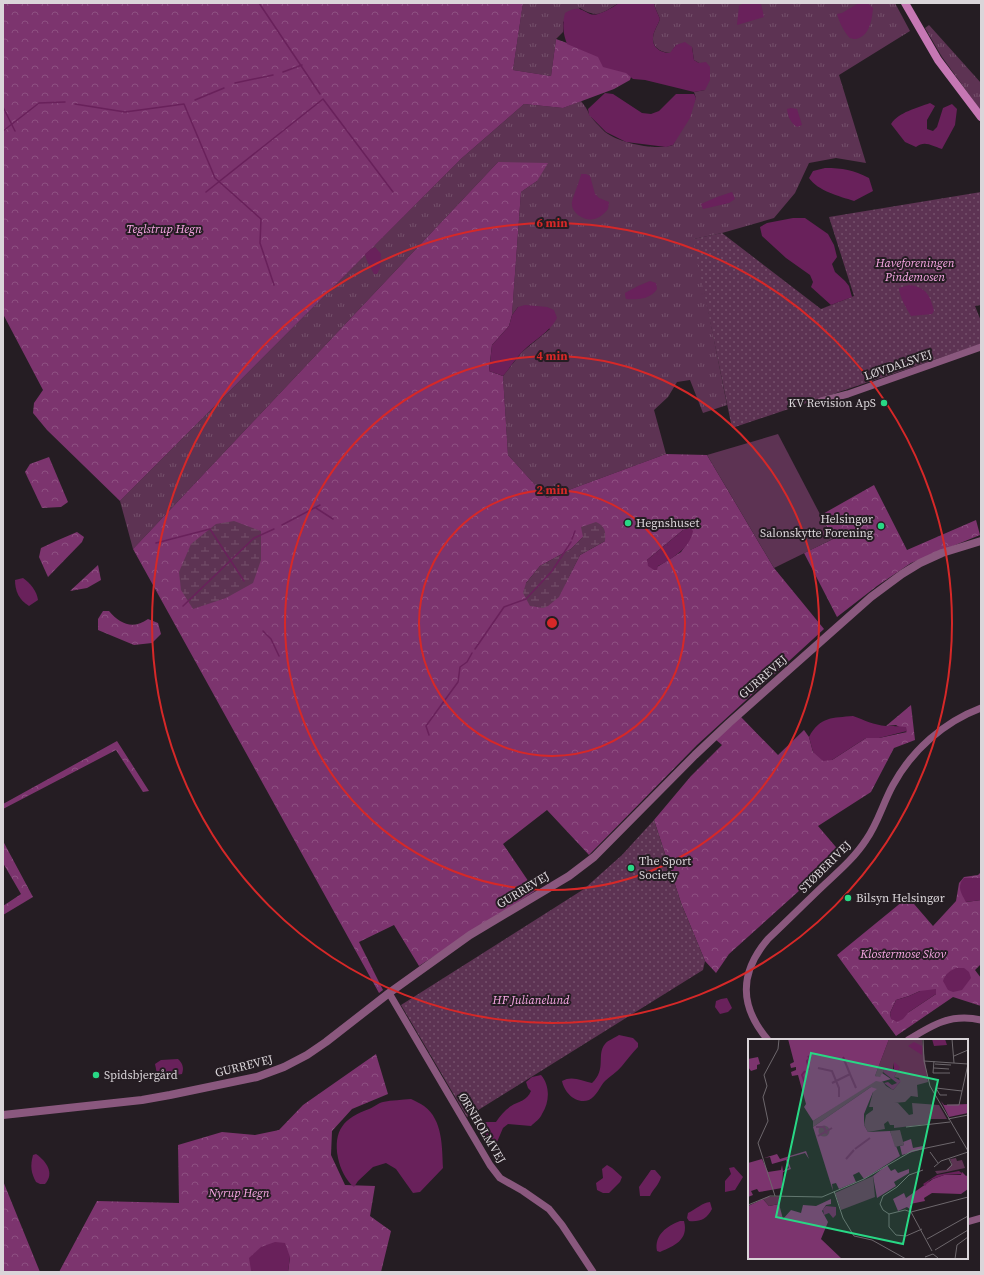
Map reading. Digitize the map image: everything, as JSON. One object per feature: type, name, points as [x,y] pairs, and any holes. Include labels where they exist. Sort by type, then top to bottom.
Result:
[{"type":"main road","points":[[906,3],[938,60],[981,117]]},
{"type":"street","name":"LØVDALSVEJ","points":[[822,401],[848,394],[981,347]]},
{"type":"street","name":"GURREVEJ","points":[[3,1114],[142,1100],[257,1077],[284,1067],[307,1055],[327,1042],[389,993],[470,935],[569,876],[594,857],[695,754],[871,597],[902,574],[920,563],[981,541]]},
{"type":"street","name":"STØBERIVEJ","points":[[767,1039],[760,1031],[752,1016],[747,1000],[746,984],[750,967],[757,952],[768,939],[851,859],[867,839],[902,769],[916,752],[953,722],[981,708]]},
{"type":"street","name":"ØRNHOLMVEJ","points":[[389,993],[490,1165],[500,1178],[523,1191],[549,1209],[562,1225],[593,1272]]},
{"type":"street","points":[[910,1039],[931,1026],[943,1021],[967,1018],[981,1020]]},
{"type":"street","points":[[968,1222],[981,1218]]},
{"type":"green space","name":"Teglstrup Hegn","points":[[3,3],[523,3],[513,70],[551,76],[556,39],[634,67],[630,80],[614,89],[563,108],[524,104],[462,158],[120,501],[47,430],[33,413],[34,403],[43,390],[3,314]]},
{"type":"green space","points":[[523,3],[619,3],[604,12],[596,14],[580,8],[563,22],[563,32],[556,39],[551,76],[513,70]]},
{"type":"green space","points":[[656,3],[895,3],[910,31],[839,75],[866,163],[836,158],[809,163],[795,193],[774,218],[722,233],[694,239],[727,405],[703,413],[690,380],[677,382],[668,397],[654,410],[666,454],[547,498],[508,455],[503,376],[522,352],[550,329],[518,307],[512,315],[521,192],[537,181],[498,162],[133,549],[120,501],[462,158],[524,104],[563,108],[581,101],[594,121],[605,132],[619,140],[638,145],[658,147],[673,145],[696,98],[694,92],[705,90],[699,63],[694,60],[692,47],[676,45],[671,53],[661,51],[654,45],[653,36],[660,19],[654,5]]},
{"type":"green space","points":[[929,25],[981,83],[981,111],[942,57],[925,28]]},
{"type":"green space","points":[[498,162],[548,163],[537,181],[521,192],[512,315],[509,326],[492,345],[489,371],[503,376],[508,455],[547,498],[666,454],[707,455],[774,568],[824,629],[697,745],[589,855],[547,810],[503,844],[535,891],[419,966],[394,925],[359,942],[383,990],[379,993],[133,549]],"holes":[[[683,530],[688,542],[681,552],[657,567],[647,560]],[[583,537],[605,541],[580,555],[565,584],[526,583],[540,566],[571,549]]]},
{"type":"green space","name":"Haveforeningen Pindemosen","points":[[981,192],[981,305],[975,306],[981,321],[981,344],[732,428],[693,239],[722,233],[821,309],[854,296],[829,217]]},
{"type":"green space","points":[[778,434],[833,539],[774,568],[707,455]]},
{"type":"green space","points":[[49,457],[68,502],[61,507],[42,508],[25,472],[30,464]]},
{"type":"green space","points":[[874,485],[907,550],[976,520],[980,535],[911,563],[877,586],[837,617],[804,553],[833,539],[821,515]]},
{"type":"green space","points":[[234,521],[261,531],[261,560],[253,583],[226,598],[193,609],[181,590],[179,572],[191,544],[216,524]]},
{"type":"green space","points":[[596,522],[604,529],[605,541],[580,555],[559,597],[543,608],[530,606],[523,593],[526,583],[540,566],[571,549],[583,537],[581,527]]},
{"type":"green space","points":[[77,532],[84,537],[82,542],[48,577],[39,557],[41,548]]},
{"type":"green space","points":[[98,565],[101,580],[87,588],[70,591]]},
{"type":"green space","points":[[103,611],[109,611],[113,616],[122,622],[132,625],[148,619],[158,623],[161,634],[152,643],[134,645],[98,630],[98,619]]},
{"type":"green space","points":[[911,705],[915,740],[894,748],[871,792],[818,826],[841,853],[729,954],[716,973],[705,961],[681,903],[654,820],[691,776],[722,745],[715,739],[740,716],[778,755],[804,730],[809,737],[813,752],[832,760],[866,738],[879,738],[907,732],[896,725],[886,726]]},
{"type":"green space","points":[[117,741],[149,791],[143,792],[116,750],[3,809],[3,804]]},
{"type":"green space","name":"HF Julianelund","points":[[654,820],[681,903],[705,961],[703,970],[467,1117],[401,1005],[584,889],[622,855]]},
{"type":"green space","points":[[3,841],[33,897],[3,915],[3,906],[21,894],[3,863]]},
{"type":"green space","name":"Klostermose Skov","points":[[981,872],[981,878],[964,878],[966,902],[981,900],[981,964],[975,970],[981,978],[981,1006],[953,997],[896,1036],[837,955],[908,897],[933,926],[956,901],[959,883],[964,877],[978,875]],"holes":[[[920,991],[936,994],[909,1012],[891,1018],[890,1013],[896,1000]]]},
{"type":"green space","name":"Nyrup Hegn","points":[[376,1054],[388,1094],[352,1109],[332,1131],[331,1155],[345,1185],[375,1186],[370,1216],[391,1231],[381,1272],[288,1272],[290,1257],[251,1270],[254,1272],[59,1272],[97,1201],[179,1203],[178,1145],[222,1132],[255,1135],[279,1130],[303,1105]]},
{"type":"green space","points":[[3,1181],[40,1272],[3,1272]]},
{"type":"shaded area","points":[[619,3],[656,3],[654,5],[660,19],[653,36],[654,45],[661,51],[670,53],[676,45],[685,42],[692,47],[694,60],[699,63],[706,62],[710,67],[710,80],[705,90],[694,92],[645,80],[633,79],[626,73],[603,67],[598,57],[567,44],[563,29],[565,13],[571,10],[580,9],[594,15],[606,11]]},
{"type":"shaded area","points":[[744,3],[761,4],[764,17],[737,25],[739,6]]},
{"type":"shaded area","points":[[859,3],[868,3],[873,8],[872,17],[867,31],[861,37],[853,39],[844,31],[837,14],[842,13]]},
{"type":"shaded area","points":[[605,93],[613,94],[642,113],[651,114],[659,111],[676,94],[694,94],[696,98],[690,118],[673,145],[666,147],[626,142],[606,132],[589,115],[588,109]]},
{"type":"shaded area","points":[[930,103],[935,106],[927,120],[927,129],[933,131],[937,127],[943,108],[952,104],[957,109],[955,125],[942,149],[926,144],[916,147],[905,142],[891,124],[903,113]]},
{"type":"shaded area","points":[[787,109],[797,109],[802,125],[797,127],[791,122]]},
{"type":"shaded area","points":[[825,168],[848,170],[869,178],[873,191],[854,201],[823,190],[809,178],[813,171]]},
{"type":"shaded area","points":[[581,174],[590,176],[595,194],[599,198],[609,202],[608,209],[598,218],[590,220],[586,219],[578,215],[574,210],[572,202]]},
{"type":"shaded area","points":[[732,192],[735,199],[729,203],[703,209],[701,204]]},
{"type":"shaded area","points":[[793,218],[805,218],[828,234],[834,245],[837,257],[832,264],[835,272],[849,286],[852,297],[831,305],[811,287],[813,282],[810,275],[786,258],[762,236],[760,227],[767,223]]},
{"type":"shaded area","points":[[375,247],[381,254],[380,268],[377,274],[374,274],[367,262],[365,254]]},
{"type":"shaded area","points":[[650,281],[656,283],[657,289],[651,295],[639,299],[626,299],[625,293]]},
{"type":"shaded area","points":[[909,285],[920,288],[929,296],[934,311],[932,314],[911,316],[902,299],[899,288]]},
{"type":"shaded area","points":[[525,305],[547,307],[554,310],[557,318],[546,332],[520,354],[503,376],[489,371],[492,345],[509,326],[512,315],[518,307]]},
{"type":"shaded area","points":[[690,527],[693,531],[691,537],[680,552],[658,566],[657,570],[654,570],[648,566],[647,560],[683,530]]},
{"type":"shaded area","points":[[23,578],[33,588],[38,600],[29,606],[20,598],[16,588],[15,580]]},
{"type":"shaded area","points":[[853,716],[877,725],[906,727],[907,731],[879,738],[866,738],[832,760],[823,761],[813,752],[809,737],[813,730],[828,719]]},
{"type":"shaded area","points":[[964,878],[981,878],[981,900],[966,902],[960,887],[960,884]]},
{"type":"shaded area","points":[[956,968],[964,968],[969,972],[971,978],[962,990],[953,992],[948,990],[943,981],[948,973]]},
{"type":"shaded area","points":[[936,989],[936,994],[909,1012],[903,1019],[897,1022],[891,1019],[890,1013],[896,1000],[920,991]]},
{"type":"shaded area","points":[[727,998],[732,1008],[728,1012],[720,1014],[715,1007],[716,1001]]},
{"type":"shaded area","points":[[619,1035],[633,1038],[638,1043],[638,1047],[620,1068],[605,1081],[592,1098],[584,1101],[575,1099],[565,1089],[562,1081],[573,1078],[592,1083],[599,1073],[602,1048],[606,1043]]},
{"type":"shaded area","points":[[178,1059],[183,1066],[182,1074],[163,1077],[157,1074],[155,1064],[161,1060]]},
{"type":"shaded area","points":[[541,1075],[546,1084],[548,1099],[545,1109],[540,1117],[531,1126],[508,1124],[503,1128],[497,1142],[489,1144],[483,1136],[482,1125],[485,1122],[496,1122],[503,1113],[514,1104],[525,1099],[531,1091],[526,1082],[532,1077]]},
{"type":"shaded area","points":[[411,1099],[424,1106],[435,1119],[440,1134],[443,1168],[420,1192],[413,1193],[396,1169],[386,1163],[373,1167],[358,1181],[354,1187],[344,1174],[338,1158],[337,1140],[342,1126],[353,1117],[381,1103]]},
{"type":"shaded area","points":[[36,1154],[43,1160],[48,1168],[49,1176],[45,1184],[36,1182],[33,1176],[33,1155]]},
{"type":"shaded area","points":[[607,1165],[622,1177],[620,1182],[609,1193],[603,1193],[597,1190],[596,1183],[603,1178],[602,1169]]},
{"type":"shaded area","points":[[734,1167],[743,1177],[735,1190],[725,1192],[725,1181],[731,1174],[729,1168]]},
{"type":"shaded area","points":[[651,1170],[655,1170],[661,1177],[660,1180],[650,1196],[640,1196],[639,1187]]},
{"type":"shaded area","points":[[710,1202],[712,1209],[705,1217],[697,1221],[689,1221],[687,1218],[688,1213]]},
{"type":"shaded area","points":[[680,1221],[684,1221],[685,1228],[682,1238],[675,1245],[660,1252],[657,1251],[658,1240],[662,1232],[666,1228]]},
{"type":"shaded area","points":[[275,1242],[285,1243],[290,1257],[288,1272],[254,1272],[251,1270],[249,1258],[261,1247]]},
{"type":"waterway","points":[[259,3],[320,94]]},
{"type":"waterway","points":[[283,72],[302,65]]},
{"type":"waterway","points":[[235,83],[273,75]]},
{"type":"waterway","points":[[195,100],[224,88]]},
{"type":"waterway","points":[[206,192],[323,99],[393,192]]},
{"type":"waterway","points":[[3,131],[39,103],[65,102]]},
{"type":"waterway","points":[[75,104],[125,112],[184,104],[215,178],[261,219],[260,243],[274,285]]},
{"type":"waterway","points":[[3,107],[15,131]]},
{"type":"waterway","points":[[282,525],[320,505]]},
{"type":"waterway","points":[[316,508],[333,519]]},
{"type":"waterway","points":[[156,543],[210,529],[244,581]]},
{"type":"waterway","points":[[183,606],[254,538],[274,529]]},
{"type":"waterway","points":[[572,539],[575,531]]},
{"type":"waterway","points":[[475,649],[504,607],[526,599],[552,571],[571,542]]},
{"type":"waterway","points":[[263,631],[271,639],[279,656]]},
{"type":"waterway","points":[[429,735],[426,726],[458,682],[460,667],[467,662],[472,653]]},
{"type":"place","name":"KV Revision ApS","points":[[884,403]]},
{"type":"place","name":"Hegnshuset","points":[[628,523]]},
{"type":"place","name":"Helsingør Salonskytte Forening","points":[[881,526]]},
{"type":"place","name":"The Sport Society","points":[[631,868]]},
{"type":"place","name":"Bilsyn Helsingør","points":[[848,898]]},
{"type":"place","name":"Spidsbjergård","points":[[96,1075]]}]
